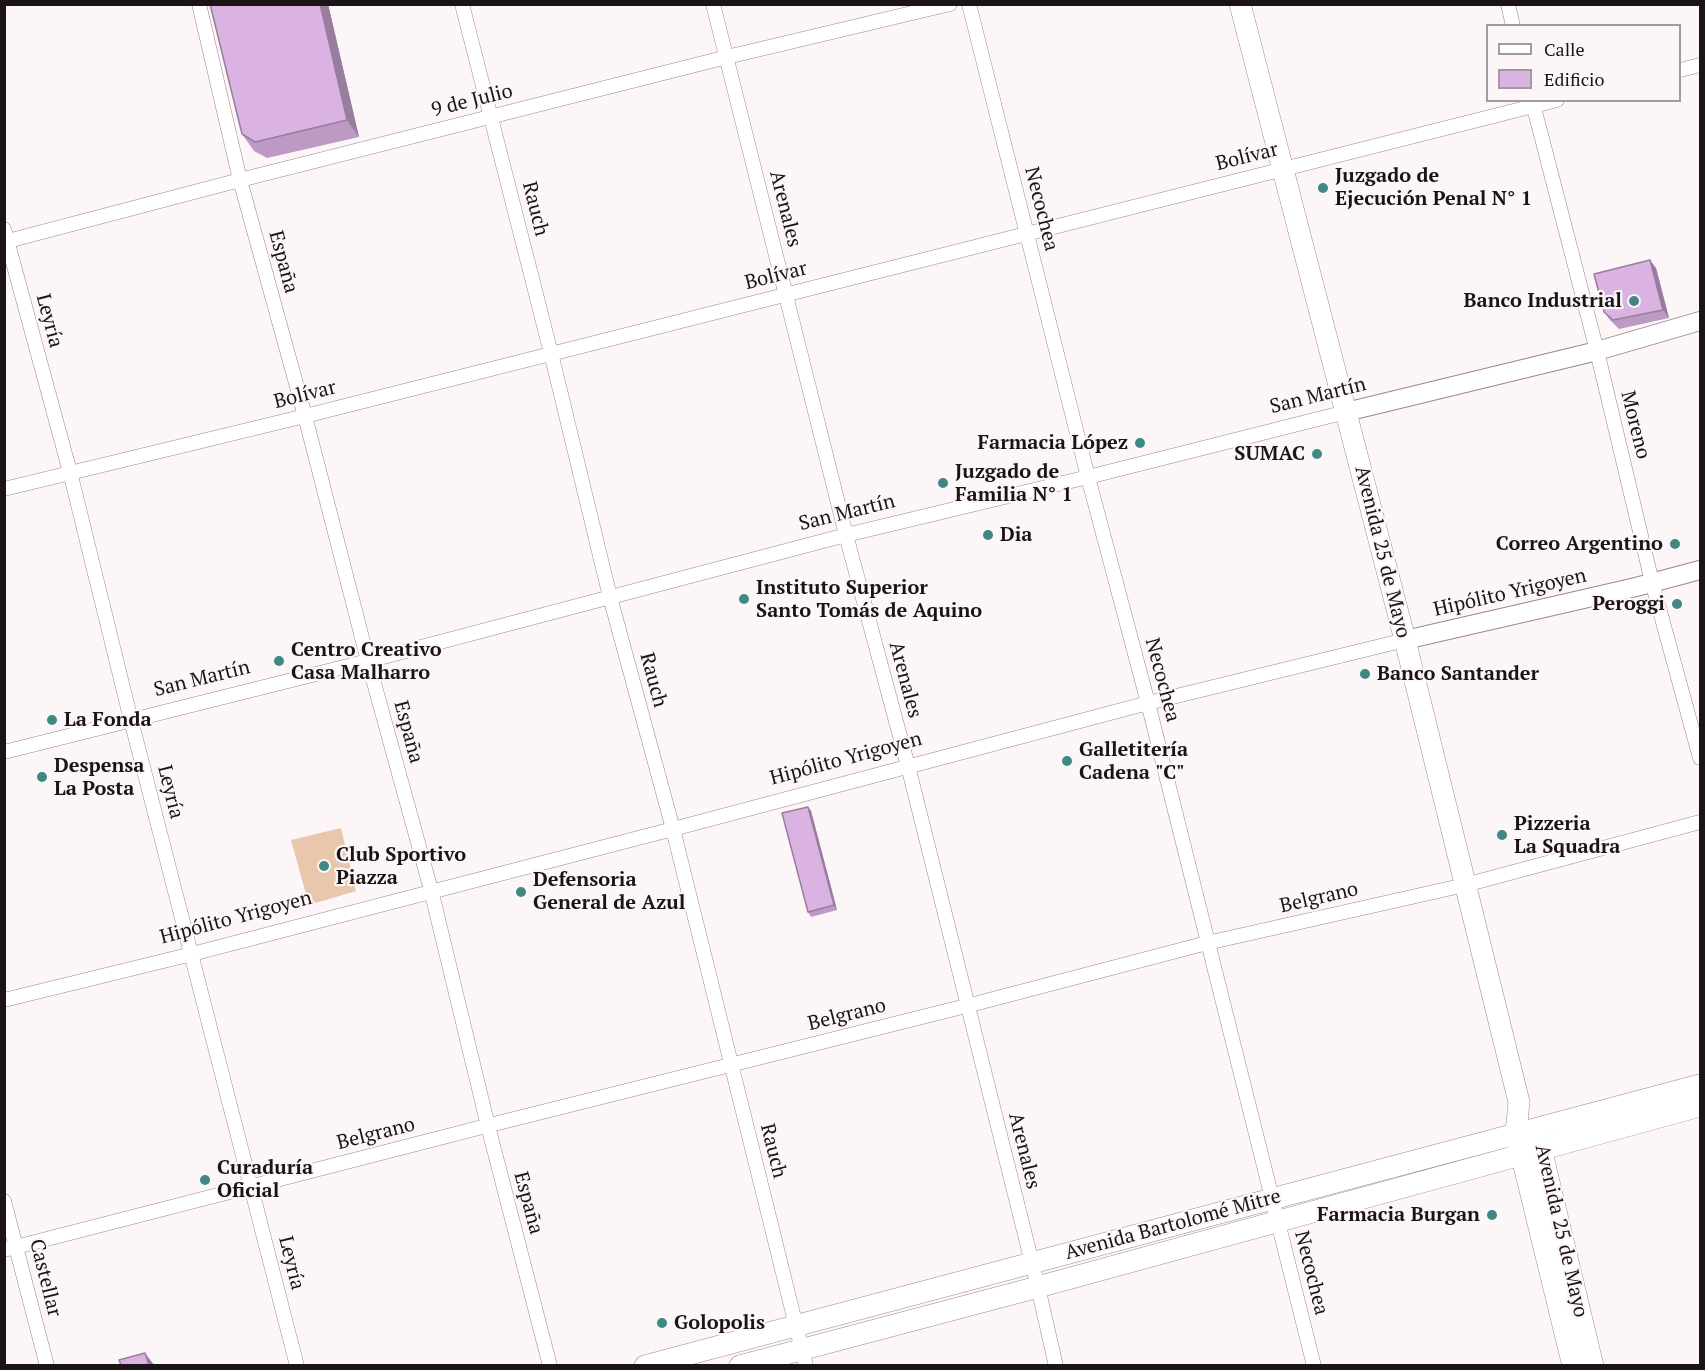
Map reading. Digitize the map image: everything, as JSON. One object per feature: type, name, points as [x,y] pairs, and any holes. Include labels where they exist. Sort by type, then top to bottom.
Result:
[{"type":"main road","name":"Avenida 25 de Mayo","points":[[1240,4],[1405,640],[1519,1102],[1574,1365]]},
{"type":"main road","name":"Avenida Bartolomé Mitre","points":[[645,1365],[1701,1085]]},
{"type":"main road","name":"Avenida Bartolomé Mitre","points":[[740,1365],[804,1357],[1038,1287],[1701,1106]]},
{"type":"main road","name":"Avenida 25 de Mayo","points":[[1531,1152],[1593,1365]]},
{"type":"street","name":"España","points":[[199,4],[240,180],[431,891],[488,1126],[550,1365]]},
{"type":"street","name":"Rauch","points":[[462,4],[551,353],[610,597],[673,829],[804,1357]]},
{"type":"street","name":"Arenales","points":[[712,4],[846,535],[908,766],[1056,1365]]},
{"type":"street","name":"9 de Julio","points":[[5,237],[727,57],[950,4]]},
{"type":"street","name":"Necochea","points":[[969,4],[1314,1365]]},
{"type":"street","points":[[1508,4],[1513,24]]},
{"type":"street","points":[[1681,70],[1701,65]]},
{"type":"street","name":"Bolívar","points":[[4,489],[304,416],[1283,169],[1533,103]]},
{"type":"street","name":"Moreno","points":[[1533,103],[1597,351],[1652,582],[1701,758]]},
{"type":"street","name":"Leyría","points":[[5,237],[70,472],[131,720],[297,1365]]},
{"type":"street","name":"San Martín","points":[[4,752],[368,661],[846,535],[1597,351],[1701,321]]},
{"type":"street","name":"Hipólito Yrigoyen","points":[[4,1000],[192,954],[1148,704],[1701,570]]},
{"type":"street","name":"Belgrano","points":[[10,1248],[1207,943],[1465,885],[1701,822]]},
{"type":"street","name":"Castellar","points":[[4,1201],[10,1248],[46,1365]]},
{"type":"shaded area","name":"Club Sportivo Piazza","points":[[341,828],[356,891],[309,905],[291,840]]},
{"type":"building","points":[[210,4],[320,4],[347,120],[255,142],[242,134]]},
{"type":"building","name":"Banco Industrial","points":[[1650,260],[1663,310],[1613,320],[1604,312],[1594,274]]},
{"type":"building","points":[[808,807],[834,905],[808,912],[782,813]]},
{"type":"building","points":[[145,1353],[149,1365],[121,1365],[119,1360]]},
{"type":"place","name":"Juzgado de Ejecución Penal N° 1","points":[[1323,188]]},
{"type":"place","name":"Banco Industrial","points":[[1634,301]]},
{"type":"place","name":"Farmacia López","points":[[1140,443]]},
{"type":"place","name":"SUMAC","points":[[1317,454]]},
{"type":"place","name":"Juzgado de Familia N° 1","points":[[943,483]]},
{"type":"place","name":"Dia","points":[[988,535]]},
{"type":"place","name":"Correo Argentino","points":[[1675,544]]},
{"type":"place","name":"Instituto Superior Santo Tomás de Aquino","points":[[744,599]]},
{"type":"place","name":"Peroggi","points":[[1677,604]]},
{"type":"place","name":"Centro Creativo Casa Malharro","points":[[279,661]]},
{"type":"place","name":"Banco Santander","points":[[1365,674]]},
{"type":"place","name":"La Fonda","points":[[52,720]]},
{"type":"place","name":"Galletitería Cadena \"C\"","points":[[1067,761]]},
{"type":"place","name":"Despensa La Posta","points":[[42,777]]},
{"type":"place","name":"Pizzeria La Squadra","points":[[1502,835]]},
{"type":"place","name":"Club Sportivo Piazza","points":[[324,866]]},
{"type":"place","name":"Defensoria General de Azul","points":[[521,892]]},
{"type":"place","name":"Curaduría Oficial","points":[[205,1180]]},
{"type":"place","name":"Farmacia Burgan","points":[[1492,1215]]},
{"type":"place","name":"Golopolis","points":[[662,1323]]}]
